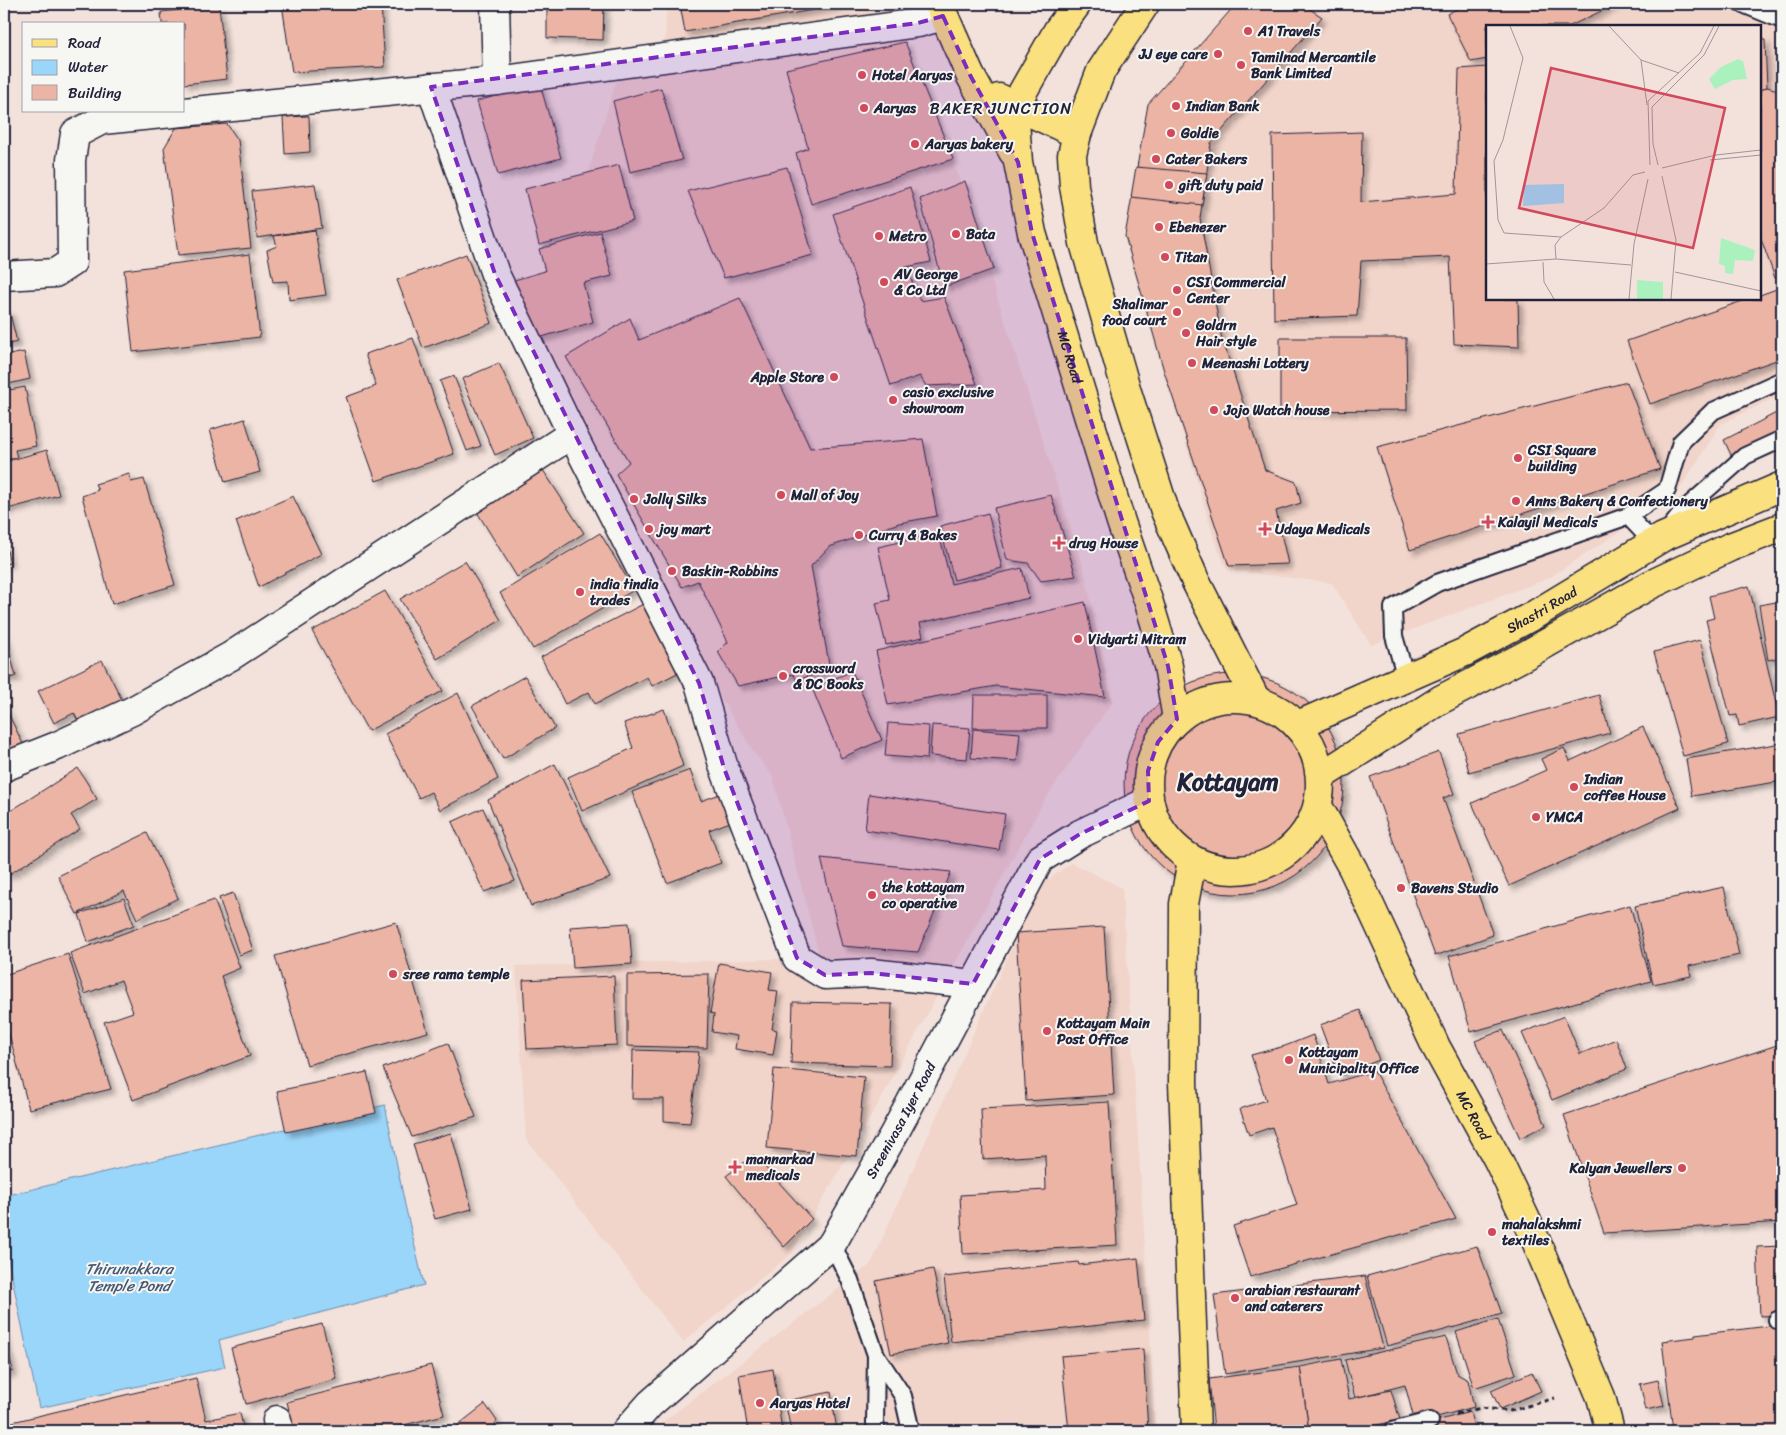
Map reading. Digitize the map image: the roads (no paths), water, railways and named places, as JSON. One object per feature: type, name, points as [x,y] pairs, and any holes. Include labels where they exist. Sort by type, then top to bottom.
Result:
[{"type":"main road","points":[[1018,98],[1058,30],[1077,4]]},
{"type":"main road","points":[[1145,4],[1101,71],[1077,134],[1072,155],[1074,186],[1084,243],[1127,392],[1165,511],[1196,582],[1256,700]]},
{"type":"main road","points":[[941,10],[970,75],[1018,162]]},
{"type":"main road","points":[[970,75],[994,96],[1018,98],[1077,134]]},
{"type":"main road","name":"MC Road","points":[[1018,98],[1018,162],[1032,234],[1116,504],[1149,602],[1168,666],[1177,719]]},
{"type":"main road","name":"Shastri Road","points":[[1298,725],[1465,652],[1534,615],[1663,537],[1782,486]]},
{"type":"main road","points":[[1321,776],[1440,700],[1650,585],[1730,547],[1782,527]]},
{"type":"main road","points":[[1228,698],[1256,700],[1272,706],[1298,725],[1314,748],[1321,776],[1319,808],[1300,842],[1268,865],[1229,871],[1192,860],[1172,845],[1157,825],[1148,801],[1148,771],[1158,742],[1177,719],[1201,704],[1228,698]]},
{"type":"main road","name":"MC Road","points":[[1319,808],[1353,869],[1436,1046],[1498,1160],[1601,1397],[1610,1431]]},
{"type":"main road","points":[[1192,860],[1184,904],[1183,1082],[1196,1431]]},
{"type":"street","points":[[495,4],[497,81]]},
{"type":"street","points":[[185,112],[497,81],[918,23],[941,10]]},
{"type":"street","points":[[431,87],[495,274],[572,434],[699,683],[724,768],[797,958],[825,975],[870,972],[973,984]]},
{"type":"street","points":[[4,276],[55,273],[72,262],[71,160],[75,134],[102,120],[182,112]]},
{"type":"street","points":[[4,767],[56,746],[132,711],[231,656],[572,434]]},
{"type":"street","name":"Sreenivasa Iyer Road","points":[[626,1431],[650,1404],[832,1244],[866,1185],[1040,859],[1080,834],[1148,801]]},
{"type":"lane","points":[[1743,4],[1782,20]]},
{"type":"lane","points":[[1406,678],[1394,636],[1392,608],[1438,583],[1628,516],[1667,490],[1681,442],[1713,411],[1782,380]]},
{"type":"lane","points":[[1628,516],[1645,534],[1663,537],[1685,509],[1745,456],[1782,439]]},
{"type":"lane","points":[[832,1244],[850,1280],[876,1355],[902,1396],[911,1431]]},
{"type":"lane","points":[[876,1355],[877,1431]]},
{"type":"lane","points":[[1392,1431],[1430,1421]]},
{"type":"water","name":"Thirunakkara Temple Pond","points":[[385,1105],[405,1205],[424,1285],[219,1340],[225,1367],[39,1408],[4,1239],[4,1196]]},
{"type":"place","name":"A1 Travels","points":[[1248,31]]},
{"type":"place","name":"JJ eye care","points":[[1218,54]]},
{"type":"place","name":"Tamilnad Mercantile Bank Limited","points":[[1241,65]]},
{"type":"place","name":"Hotel Aaryas","points":[[862,75]]},
{"type":"place","name":"Indian Bank","points":[[1176,106]]},
{"type":"place","name":"Aaryas","points":[[864,108]]},
{"type":"place","name":"Goldie","points":[[1171,133]]},
{"type":"place","name":"Aaryas bakery","points":[[915,144]]},
{"type":"place","name":"Cater Bakers","points":[[1156,159]]},
{"type":"place","name":"gift duty paid","points":[[1169,185]]},
{"type":"place","name":"Ebenezer","points":[[1159,227]]},
{"type":"place","name":"Bata","points":[[956,234]]},
{"type":"place","name":"Metro","points":[[879,236]]},
{"type":"place","name":"Titan","points":[[1165,257]]},
{"type":"place","name":"AV George & Co Ltd","points":[[884,282]]},
{"type":"place","name":"CSI Commercial Center","points":[[1177,290]]},
{"type":"place","name":"Shalimar food court","points":[[1177,312]]},
{"type":"place","name":"Goldrn Hair style","points":[[1186,333]]},
{"type":"place","name":"Meenashi Lottery","points":[[1192,363]]},
{"type":"place","name":"Apple Store","points":[[834,377]]},
{"type":"place","name":"casio exclusive showroom","points":[[893,400]]},
{"type":"place","name":"Jojo Watch house","points":[[1214,410]]},
{"type":"place","name":"CSI Square building","points":[[1518,458]]},
{"type":"place","name":"Mall of Joy","points":[[781,495]]},
{"type":"place","name":"Jolly Silks","points":[[634,499]]},
{"type":"place","name":"Anns Bakery & Confectionery","points":[[1516,501]]},
{"type":"place","name":"Kalayil Medicals","points":[[1488,522]]},
{"type":"place","name":"joy mart","points":[[649,529]]},
{"type":"place","name":"Udaya Medicals","points":[[1265,529]]},
{"type":"place","name":"Curry & Bakes","points":[[859,535]]},
{"type":"place","name":"drug House","points":[[1059,543]]},
{"type":"place","name":"Baskin-Robbins","points":[[672,571]]},
{"type":"place","name":"india tindia trades","points":[[580,592]]},
{"type":"place","name":"Vidyarti Mitram","points":[[1078,639]]},
{"type":"place","name":"crossword & DC Books","points":[[783,676]]},
{"type":"place","name":"Indian coffee House","points":[[1574,787]]},
{"type":"place","name":"YMCA","points":[[1536,817]]},
{"type":"place","name":"Bavens Studio","points":[[1401,888]]},
{"type":"place","name":"the kottayam co operative","points":[[872,895]]},
{"type":"place","name":"sree rama temple","points":[[393,974]]},
{"type":"place","name":"Kottayam Main Post Office","points":[[1047,1031]]},
{"type":"place","name":"Kottayam Municipality Office","points":[[1289,1060]]},
{"type":"place","name":"mannarkad medicals","points":[[735,1167]]},
{"type":"place","name":"Kalyan Jewellers","points":[[1682,1168]]},
{"type":"place","name":"mahalakshmi textiles","points":[[1492,1232]]},
{"type":"place","name":"arabian restaurant and caterers","points":[[1235,1298]]},
{"type":"place","name":"Aaryas Hotel","points":[[760,1403]]},
{"type":"district","name":"BAKER JUNCTION","points":[[1001,108]]},
{"type":"district","name":"Kottayam","points":[[1228,782]]}]
